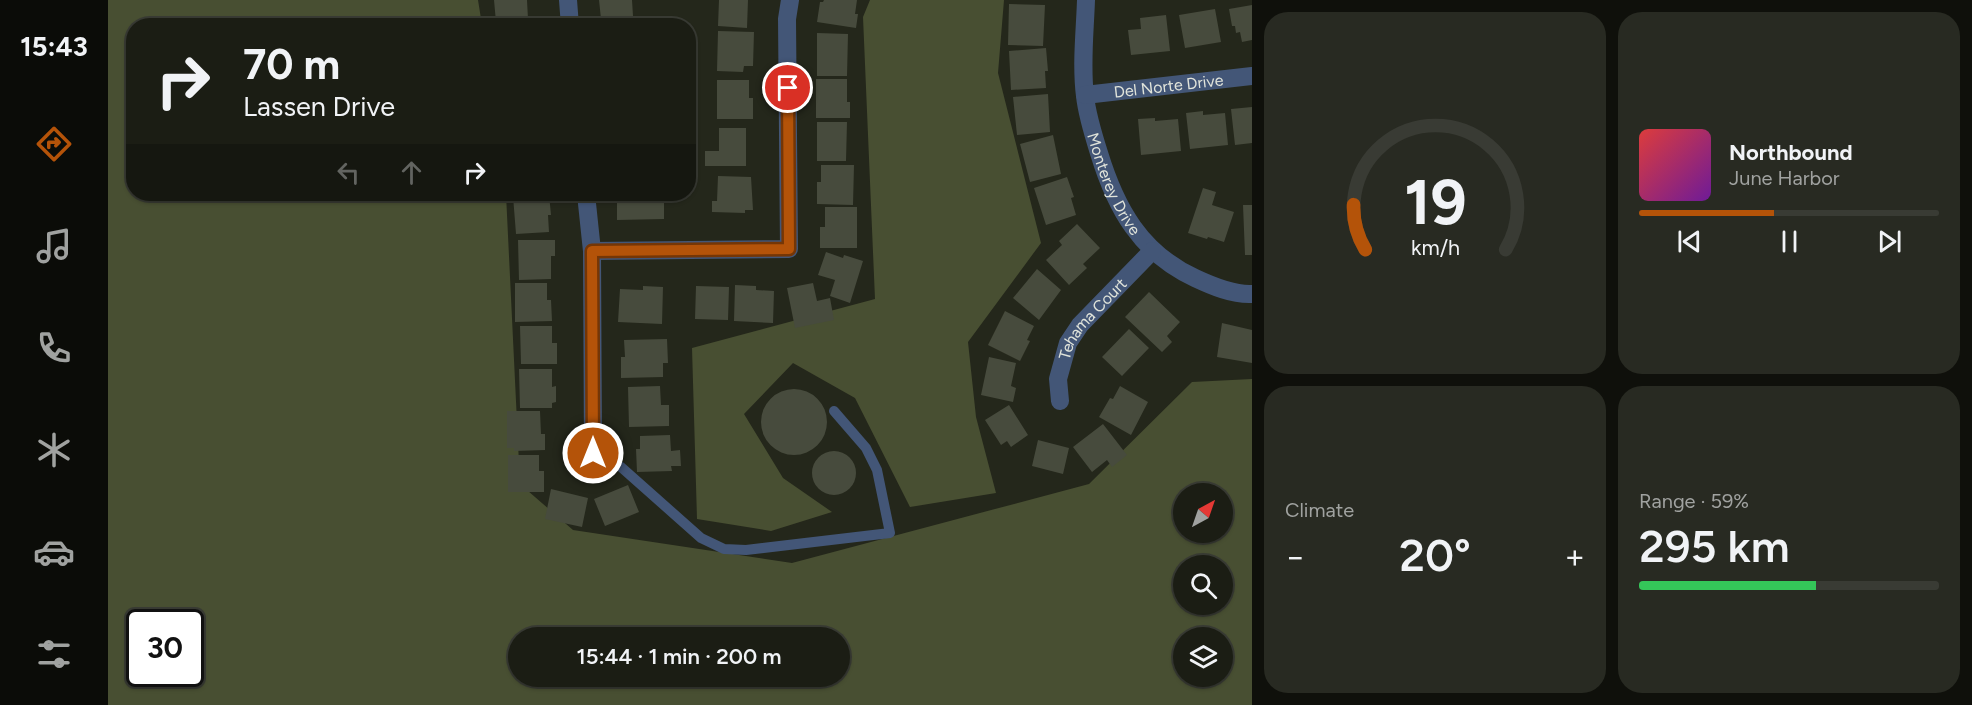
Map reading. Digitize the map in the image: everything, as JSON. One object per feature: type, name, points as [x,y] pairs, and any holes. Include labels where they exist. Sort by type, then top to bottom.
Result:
[{"type":"street","points":[[568,0],[569,18]]},
{"type":"street","points":[[592,251],[789,249],[787,19],[790,0]]},
{"type":"street","name":"Monterey Drive","points":[[1086,0],[1085,95],[1093,132],[1117,200],[1133,229],[1152,251],[1179,271],[1211,286],[1252,294]]},
{"type":"street","name":"Del Norte Drive","points":[[1085,95],[1252,76]]},
{"type":"street","points":[[587,201],[592,251],[593,453]]},
{"type":"street","name":"Tehama Court","points":[[1060,401],[1058,379],[1068,343],[1080,325],[1152,251]]},
{"type":"lane","points":[[593,453],[621,467],[701,538],[723,549],[746,550],[890,533],[877,470],[866,448],[834,411]]},
{"type":"green space","points":[[108,0],[478,0],[481,18],[126,18],[126,201],[506,201],[520,484],[573,530],[792,563],[1089,484],[1192,382],[1252,379],[1252,705],[108,705]]},
{"type":"green space","points":[[870,0],[1004,0],[998,73],[1041,243],[968,342],[976,417],[996,493],[910,507],[855,398],[793,363],[744,414],[783,478],[832,512],[771,531],[697,519],[692,348],[875,299],[863,17]]},
{"type":"building","points":[[494,0],[527,0],[528,18],[496,18]]},
{"type":"building","points":[[599,0],[632,0],[633,16],[601,18]]},
{"type":"building","points":[[719,0],[748,0],[747,28],[718,26]]},
{"type":"building","points":[[857,0],[856,28],[817,22],[820,2]]},
{"type":"building","points":[[1009,4],[1045,5],[1043,46],[1008,45]]},
{"type":"building","points":[[1252,5],[1252,40],[1242,42],[1240,32],[1236,33],[1235,26],[1232,26],[1229,9]]},
{"type":"building","points":[[1215,9],[1221,42],[1185,48],[1179,15]]},
{"type":"building","points":[[1166,15],[1170,51],[1131,55],[1128,30],[1141,29],[1140,18]]},
{"type":"building","points":[[718,31],[754,32],[753,66],[744,66],[743,72],[717,71]]},
{"type":"building","points":[[817,33],[848,34],[847,76],[817,76]]},
{"type":"building","points":[[1046,48],[1048,71],[1045,71],[1046,88],[1011,90],[1009,51]]},
{"type":"building","points":[[816,79],[847,79],[850,118],[816,118]]},
{"type":"building","points":[[717,80],[749,80],[749,98],[753,98],[753,119],[717,119]]},
{"type":"building","points":[[1048,94],[1050,132],[1017,135],[1013,97]]},
{"type":"building","points":[[1252,107],[1252,143],[1235,145],[1231,109]]},
{"type":"building","points":[[1203,111],[1203,115],[1225,113],[1228,145],[1190,149],[1186,113]]},
{"type":"building","points":[[1155,118],[1155,121],[1178,119],[1181,151],[1141,155],[1138,119]]},
{"type":"building","points":[[817,122],[847,122],[846,161],[817,161]]},
{"type":"building","points":[[719,128],[746,128],[746,166],[705,166],[705,151],[719,151]]},
{"type":"building","points":[[1053,135],[1061,174],[1030,182],[1020,144]]},
{"type":"building","points":[[821,165],[854,165],[853,205],[817,204],[817,182],[821,182]]},
{"type":"building","points":[[718,176],[751,177],[753,210],[745,210],[745,213],[712,212],[712,201],[717,201]]},
{"type":"building","points":[[1067,177],[1074,197],[1071,198],[1076,215],[1046,225],[1034,188]]},
{"type":"building","points":[[1203,188],[1216,192],[1212,205],[1234,212],[1224,242],[1188,233]]},
{"type":"building","points":[[513,201],[550,201],[549,232],[516,234]]},
{"type":"building","points":[[617,201],[664,201],[664,219],[617,220]]},
{"type":"building","points":[[1243,205],[1252,205],[1252,255],[1245,255]]},
{"type":"building","points":[[825,207],[857,207],[857,248],[820,248],[820,227],[825,227]]},
{"type":"building","points":[[1077,224],[1100,248],[1083,264],[1087,268],[1069,285],[1046,260],[1062,245],[1059,241]]},
{"type":"building","points":[[518,240],[555,240],[555,256],[551,256],[551,279],[519,280]]},
{"type":"building","points":[[826,252],[843,258],[844,255],[863,261],[850,303],[830,296],[835,280],[818,275]]},
{"type":"building","points":[[1037,269],[1061,290],[1039,320],[1013,298]]},
{"type":"building","points":[[515,283],[547,283],[547,300],[551,300],[552,321],[515,322]]},
{"type":"building","points":[[813,283],[817,301],[830,298],[834,320],[795,328],[787,288]]},
{"type":"building","points":[[735,285],[756,286],[756,290],[774,291],[773,323],[734,321]]},
{"type":"building","points":[[643,286],[663,287],[662,324],[618,322],[620,289],[643,290]]},
{"type":"building","points":[[696,286],[729,287],[728,320],[695,319]]},
{"type":"building","points":[[1149,292],[1180,322],[1167,336],[1172,342],[1162,352],[1125,317]]},
{"type":"building","points":[[1005,311],[1034,326],[1027,340],[1030,341],[1020,361],[988,345]]},
{"type":"building","points":[[1222,323],[1252,330],[1252,363],[1217,357]]},
{"type":"building","points":[[520,326],[552,326],[552,343],[557,343],[557,364],[521,364]]},
{"type":"building","points":[[1129,329],[1149,348],[1122,376],[1102,357]]},
{"type":"building","points":[[667,339],[668,363],[663,363],[663,377],[621,378],[621,357],[625,357],[624,340]]},
{"type":"building","points":[[989,357],[1016,363],[1011,386],[1016,388],[1013,402],[981,395]]},
{"type":"building","points":[[519,369],[552,369],[552,387],[556,386],[556,402],[552,403],[552,408],[520,408]]},
{"type":"building","points":[[660,386],[661,405],[669,405],[669,426],[629,427],[628,387]]},
{"type":"building","points":[[1120,386],[1148,402],[1131,435],[1099,417]]},
{"type":"building","points":[[794,389],[807,392],[817,399],[824,409],[827,422],[824,435],[817,445],[807,452],[794,455],[781,452],[771,445],[764,435],[761,422],[764,409],[771,399],[781,392]]},
{"type":"building","points":[[1009,405],[1028,435],[1011,447],[1007,441],[1001,445],[985,420]]},
{"type":"building","points":[[507,411],[540,411],[541,434],[545,434],[545,450],[514,451],[514,448],[507,448]]},
{"type":"building","points":[[1103,424],[1127,455],[1112,467],[1107,460],[1092,472],[1073,447]]},
{"type":"building","points":[[670,435],[671,451],[680,450],[681,466],[671,466],[672,471],[637,472],[636,449],[640,449],[640,436]]},
{"type":"building","points":[[1038,440],[1069,448],[1063,474],[1032,466]]},
{"type":"building","points":[[834,451],[849,458],[856,473],[849,488],[834,495],[819,488],[812,473],[819,458]]},
{"type":"building","points":[[508,455],[539,455],[539,471],[544,471],[544,492],[508,492]]},
{"type":"building","points":[[628,485],[639,512],[605,526],[594,499]]},
{"type":"building","points":[[551,489],[588,498],[582,527],[545,519]]},
{"type":"route","points":[[593,453],[592,251],[789,249],[788,88]]}]
